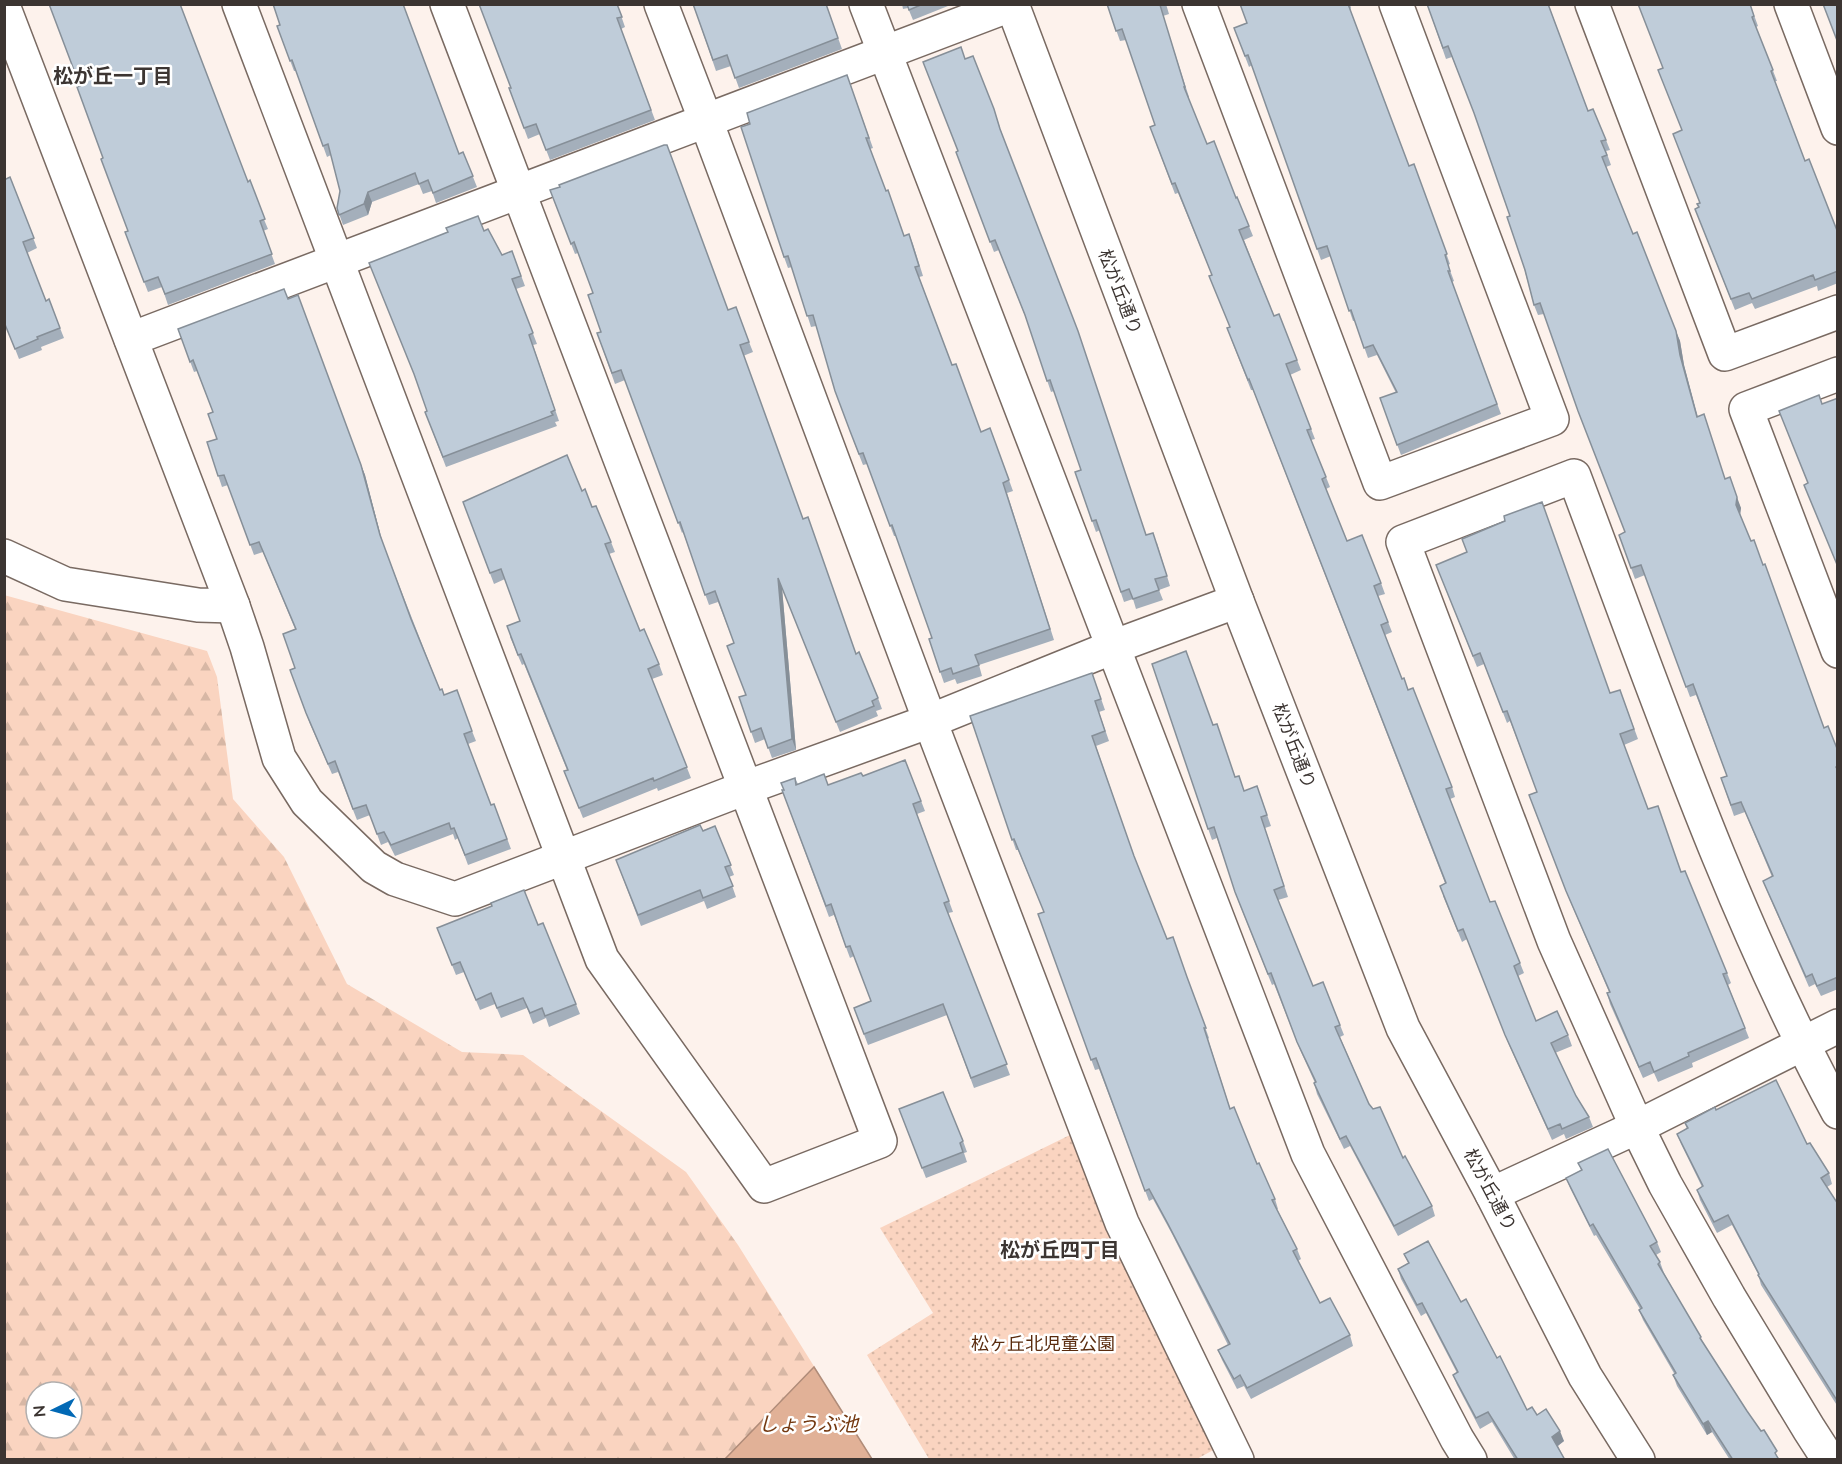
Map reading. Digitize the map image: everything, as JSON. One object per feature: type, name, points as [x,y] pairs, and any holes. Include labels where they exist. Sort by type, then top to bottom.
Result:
[{"type":"street","points":[[239,4],[602,959],[764,1186],[880,1142],[447,4]]},
{"type":"street","points":[[661,4],[930,721],[1122,1223],[1237,1460]]},
{"type":"street","points":[[866,4],[1308,1154],[1470,1460]]},
{"type":"street","points":[[1199,4],[1380,483],[1552,419],[1396,4]]},
{"type":"street","points":[[1592,4],[1725,354],[1838,312]]},
{"type":"street","points":[[1791,4],[1838,128]]},
{"type":"street","points":[[131,339],[1012,5]]},
{"type":"street","name":"松が丘通り","points":[[1012,5],[1237,601],[1403,1028],[1492,1194],[1585,1376],[1638,1460]]},
{"type":"street","points":[[4,8],[233,606],[247,646],[279,758],[306,802],[374,867],[395,879],[455,898],[745,788],[930,721],[1113,647],[1237,601]]},
{"type":"street","points":[[1838,374],[1746,409],[1838,651]]},
{"type":"street","points":[[1829,1460],[1729,1297],[1665,1184],[1637,1127],[1554,941],[1403,542],[1574,476],[1710,834],[1801,1044],[1838,1112]]},
{"type":"street","points":[[4,556],[64,584],[198,605],[233,606]]},
{"type":"street","points":[[1492,1194],[1637,1127],[1838,1026]]},
{"type":"green space","points":[[4,595],[207,651],[217,677],[233,799],[284,857],[347,984],[462,1052],[523,1055],[686,1172],[738,1245],[872,1459],[5,1459]]},
{"type":"green space","name":"松ヶ丘北児童公園","points":[[1074,1133],[1217,1448],[1195,1460],[929,1459],[867,1355],[933,1313],[880,1228]]},
{"type":"water","name":"しょうぶ池","points":[[814,1367],[872,1459],[725,1459]]},
{"type":"building","points":[[49,4],[180,4],[248,182],[250,180],[265,219],[260,221],[272,254],[165,294],[158,277],[144,282],[77,87],[80,86]]},
{"type":"building","points":[[273,4],[403,4],[459,154],[463,152],[473,176],[433,193],[428,180],[419,184],[415,173],[368,192],[364,204],[339,215],[337,208],[340,191],[328,144],[323,146],[292,60],[290,61],[277,26],[280,25]]},
{"type":"building","points":[[479,4],[617,4],[622,17],[617,18],[651,110],[546,150],[536,124],[524,128]]},
{"type":"building","points":[[693,4],[826,4],[838,38],[735,78],[727,55],[713,60]]},
{"type":"building","points":[[907,4],[923,4],[909,10]]},
{"type":"building","points":[[1107,4],[1162,4],[1160,5],[1184,87],[1207,144],[1214,141],[1249,226],[1239,230],[1274,316],[1279,314],[1297,360],[1286,364],[1311,429],[1307,430],[1326,477],[1322,479],[1347,541],[1362,535],[1381,583],[1374,586],[1388,622],[1381,625],[1402,679],[1404,678],[1408,690],[1413,688],[1452,787],[1446,789],[1490,902],[1495,901],[1520,963],[1514,966],[1536,1021],[1557,1011],[1568,1035],[1551,1043],[1576,1096],[1589,1117],[1562,1129],[1560,1124],[1548,1129],[1505,1035],[1463,929],[1458,931],[1440,886],[1446,883],[1227,328],[1230,327],[1209,276],[1212,275],[1150,127],[1155,125],[1122,29],[1116,31]]},
{"type":"building","points":[[1240,4],[1348,4],[1409,166],[1414,164],[1447,254],[1445,255],[1450,271],[1448,271],[1497,404],[1397,445],[1380,398],[1397,392],[1373,345],[1364,348],[1327,246],[1317,249],[1248,55],[1245,56],[1234,28],[1247,23]]},
{"type":"building","points":[[1427,4],[1548,4],[1588,111],[1593,109],[1606,140],[1601,141],[1607,155],[1602,157],[1633,234],[1637,232],[1676,331],[1680,355],[1697,417],[1704,414],[1725,479],[1730,477],[1737,497],[1736,505],[1751,541],[1754,540],[1763,565],[1765,564],[1824,728],[1828,726],[1838,751],[1838,766],[1836,767],[1838,771],[1838,977],[1817,986],[1812,974],[1806,977],[1763,881],[1773,876],[1741,802],[1731,805],[1721,778],[1727,776],[1693,684],[1686,687],[1641,565],[1631,568],[1619,535],[1625,532],[1578,411],[1540,303],[1534,305],[1507,217],[1510,216],[1474,113],[1448,46],[1443,48]]},
{"type":"building","points":[[1638,4],[1750,4],[1754,16],[1752,17],[1805,161],[1809,159],[1838,233],[1838,271],[1815,280],[1813,275],[1752,299],[1749,293],[1731,299],[1695,209],[1700,203],[1673,134],[1682,130],[1658,70],[1663,68]]},
{"type":"building","points":[[1823,4],[1838,4],[1838,43]]},
{"type":"building","points":[[961,47],[965,59],[973,56],[994,109],[1078,331],[1146,535],[1153,533],[1167,576],[1155,579],[1159,590],[1133,599],[1129,589],[1121,592],[1096,520],[1092,521],[1075,472],[1081,470],[1050,380],[1047,381],[1025,315],[995,240],[990,242],[923,62]]},
{"type":"building","points":[[847,75],[869,138],[866,138],[886,191],[888,190],[904,236],[909,234],[919,266],[915,267],[952,365],[956,364],[981,432],[990,428],[1009,480],[1003,483],[1050,629],[975,655],[979,665],[953,674],[951,668],[940,672],[929,639],[932,638],[892,525],[890,526],[863,453],[859,454],[850,431],[835,391],[813,315],[807,316],[788,256],[784,257],[741,127],[750,124],[747,113]]},
{"type":"building","points":[[667,145],[728,310],[736,307],[749,342],[740,345],[803,519],[808,517],[856,654],[859,652],[878,698],[872,701],[874,706],[836,722],[778,578],[792,739],[768,748],[761,728],[751,732],[739,697],[746,695],[727,646],[734,643],[715,591],[705,595],[680,522],[678,523],[621,370],[612,373],[597,333],[601,332],[588,295],[593,293],[574,242],[571,244],[550,190]]},
{"type":"building","points":[[10,177],[34,238],[23,242],[46,301],[49,299],[60,328],[15,349],[4,322],[4,180]]},
{"type":"building","points":[[478,216],[484,231],[488,229],[502,255],[512,251],[521,276],[512,279],[533,333],[529,335],[555,410],[551,412],[553,415],[443,457],[425,412],[427,411],[414,374],[369,263],[448,232],[446,228]]},
{"type":"building","points":[[284,289],[288,299],[298,295],[361,465],[380,535],[411,619],[440,690],[442,689],[444,695],[457,690],[472,731],[464,734],[491,805],[494,804],[507,839],[465,855],[454,828],[451,829],[449,823],[391,845],[384,832],[377,834],[366,805],[353,809],[335,761],[328,764],[290,670],[295,668],[283,634],[296,629],[259,542],[250,545],[224,475],[218,476],[207,442],[217,439],[208,414],[213,412],[178,329]]},
{"type":"building","points":[[1819,395],[1822,404],[1838,398],[1838,567],[1804,485],[1808,483],[1779,411]]},
{"type":"building","points":[[567,455],[582,491],[585,489],[592,507],[596,506],[611,542],[605,544],[640,631],[644,629],[659,664],[648,669],[687,767],[579,808],[564,771],[568,770],[521,654],[518,655],[507,626],[520,621],[501,569],[490,573],[463,502]]},
{"type":"building","points":[[1542,502],[1610,693],[1620,690],[1634,729],[1620,734],[1648,809],[1658,806],[1681,872],[1685,871],[1727,973],[1723,974],[1745,1028],[1688,1053],[1689,1056],[1654,1072],[1650,1062],[1639,1067],[1607,993],[1610,992],[1566,891],[1529,795],[1537,792],[1507,711],[1503,712],[1480,653],[1473,656],[1436,565],[1467,552],[1462,539],[1505,521],[1504,516]]},
{"type":"building","points":[[1186,651],[1213,725],[1217,724],[1235,777],[1239,776],[1244,791],[1257,786],[1267,815],[1261,817],[1284,886],[1274,890],[1313,986],[1323,982],[1340,1025],[1335,1027],[1369,1104],[1373,1109],[1380,1107],[1403,1158],[1405,1156],[1432,1206],[1394,1226],[1346,1136],[1340,1139],[1314,1083],[1316,1082],[1297,1042],[1271,973],[1268,974],[1235,892],[1214,827],[1208,829],[1152,664]]},
{"type":"building","points":[[1092,673],[1101,699],[1095,701],[1105,731],[1092,736],[1134,856],[1167,939],[1173,937],[1206,1028],[1204,1028],[1230,1109],[1234,1107],[1257,1164],[1259,1163],[1275,1199],[1272,1200],[1297,1249],[1293,1251],[1320,1303],[1330,1298],[1350,1335],[1247,1388],[1240,1375],[1234,1379],[1218,1350],[1230,1344],[1149,1189],[1145,1191],[1096,1058],[1091,1060],[1038,914],[1044,912],[1014,839],[1012,840],[970,716]]},
{"type":"building","points":[[905,760],[921,801],[913,804],[949,901],[944,903],[1007,1064],[971,1078],[943,1004],[864,1034],[854,1008],[871,1001],[850,946],[846,947],[831,904],[826,906],[782,790],[784,790],[781,783],[795,778],[796,785],[824,774],[828,785],[861,773],[863,776]]},
{"type":"building","points":[[700,825],[703,831],[715,826],[731,865],[725,867],[733,886],[703,898],[700,890],[638,915],[616,860]]},
{"type":"building","points":[[524,890],[538,925],[543,923],[576,1004],[545,1016],[542,1008],[530,1013],[523,998],[497,1008],[491,993],[476,1000],[460,962],[452,965],[437,928],[492,906],[491,903]]},
{"type":"building","points":[[1776,1080],[1807,1144],[1810,1143],[1829,1173],[1821,1178],[1838,1204],[1838,1402],[1758,1275],[1728,1215],[1714,1222],[1697,1190],[1703,1186],[1677,1134],[1688,1128],[1685,1123]]},
{"type":"building","points":[[943,1092],[963,1141],[960,1143],[963,1152],[922,1168],[899,1109]]},
{"type":"building","points":[[1608,1149],[1657,1242],[1650,1246],[1660,1262],[1658,1264],[1700,1338],[1747,1411],[1761,1431],[1764,1430],[1777,1451],[1775,1453],[1779,1460],[1733,1460],[1708,1421],[1703,1424],[1673,1375],[1676,1373],[1639,1310],[1642,1308],[1593,1224],[1590,1226],[1566,1178],[1582,1170],[1578,1163]]},
{"type":"building","points":[[1428,1241],[1461,1302],[1466,1299],[1497,1358],[1500,1356],[1527,1410],[1532,1407],[1537,1415],[1546,1409],[1560,1431],[1552,1437],[1565,1460],[1518,1460],[1488,1412],[1476,1418],[1453,1375],[1458,1372],[1422,1303],[1417,1305],[1398,1269],[1409,1263],[1404,1254]]},
{"type":"district","name":"松が丘一丁目","points":[[113,76]]},
{"type":"district","name":"松が丘四丁目","points":[[1060,1250]]}]
